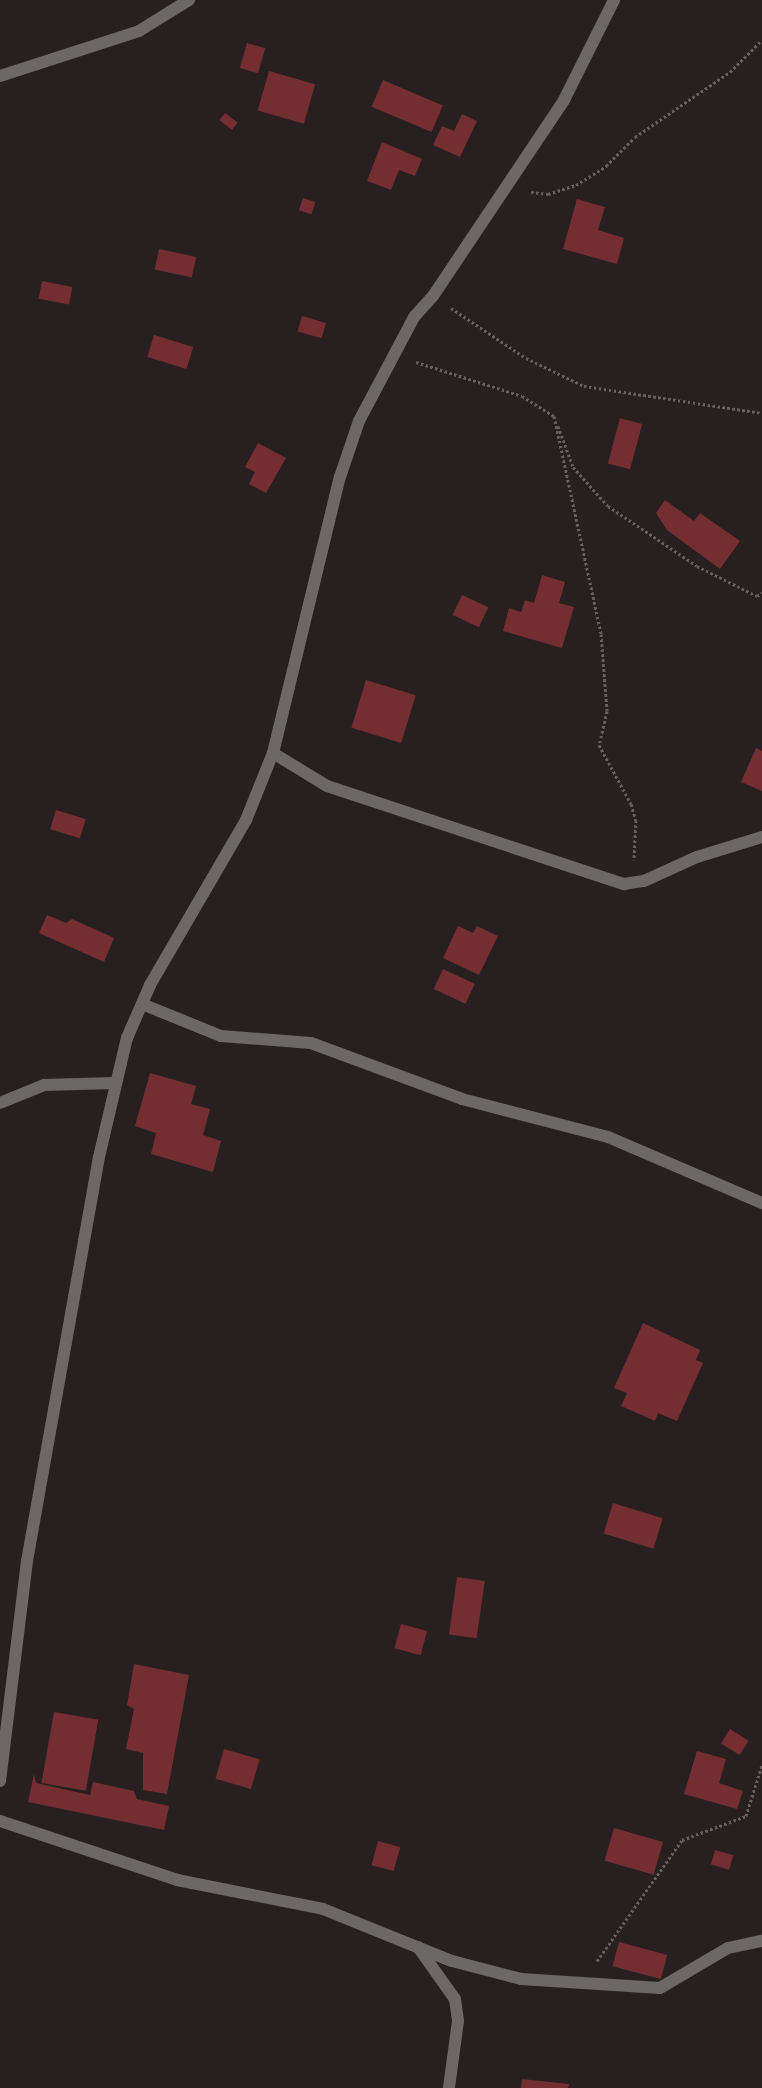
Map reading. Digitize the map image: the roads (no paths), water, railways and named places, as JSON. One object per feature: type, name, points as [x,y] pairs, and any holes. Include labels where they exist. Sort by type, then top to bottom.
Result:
[{"type":"street","points":[[0,76],[139,31],[189,0]]},
{"type":"street","points":[[0,1781],[27,1561],[114,1083],[142,1004],[246,820],[273,753],[340,477],[359,421],[391,354],[433,296],[564,100],[614,0]]},
{"type":"street","points":[[273,753],[327,786],[592,876],[630,884],[762,837]]},
{"type":"street","points":[[142,1004],[221,1036],[311,1043],[462,1099],[608,1137],[762,1203]]},
{"type":"street","points":[[0,1103],[44,1085],[114,1083]]},
{"type":"street","points":[[0,1821],[177,1880],[323,1909],[418,1948],[489,1974],[521,1980],[584,1980],[660,1988],[728,1948],[762,1941]]},
{"type":"street","points":[[418,1948],[455,1999],[458,2021],[449,2088]]}]
